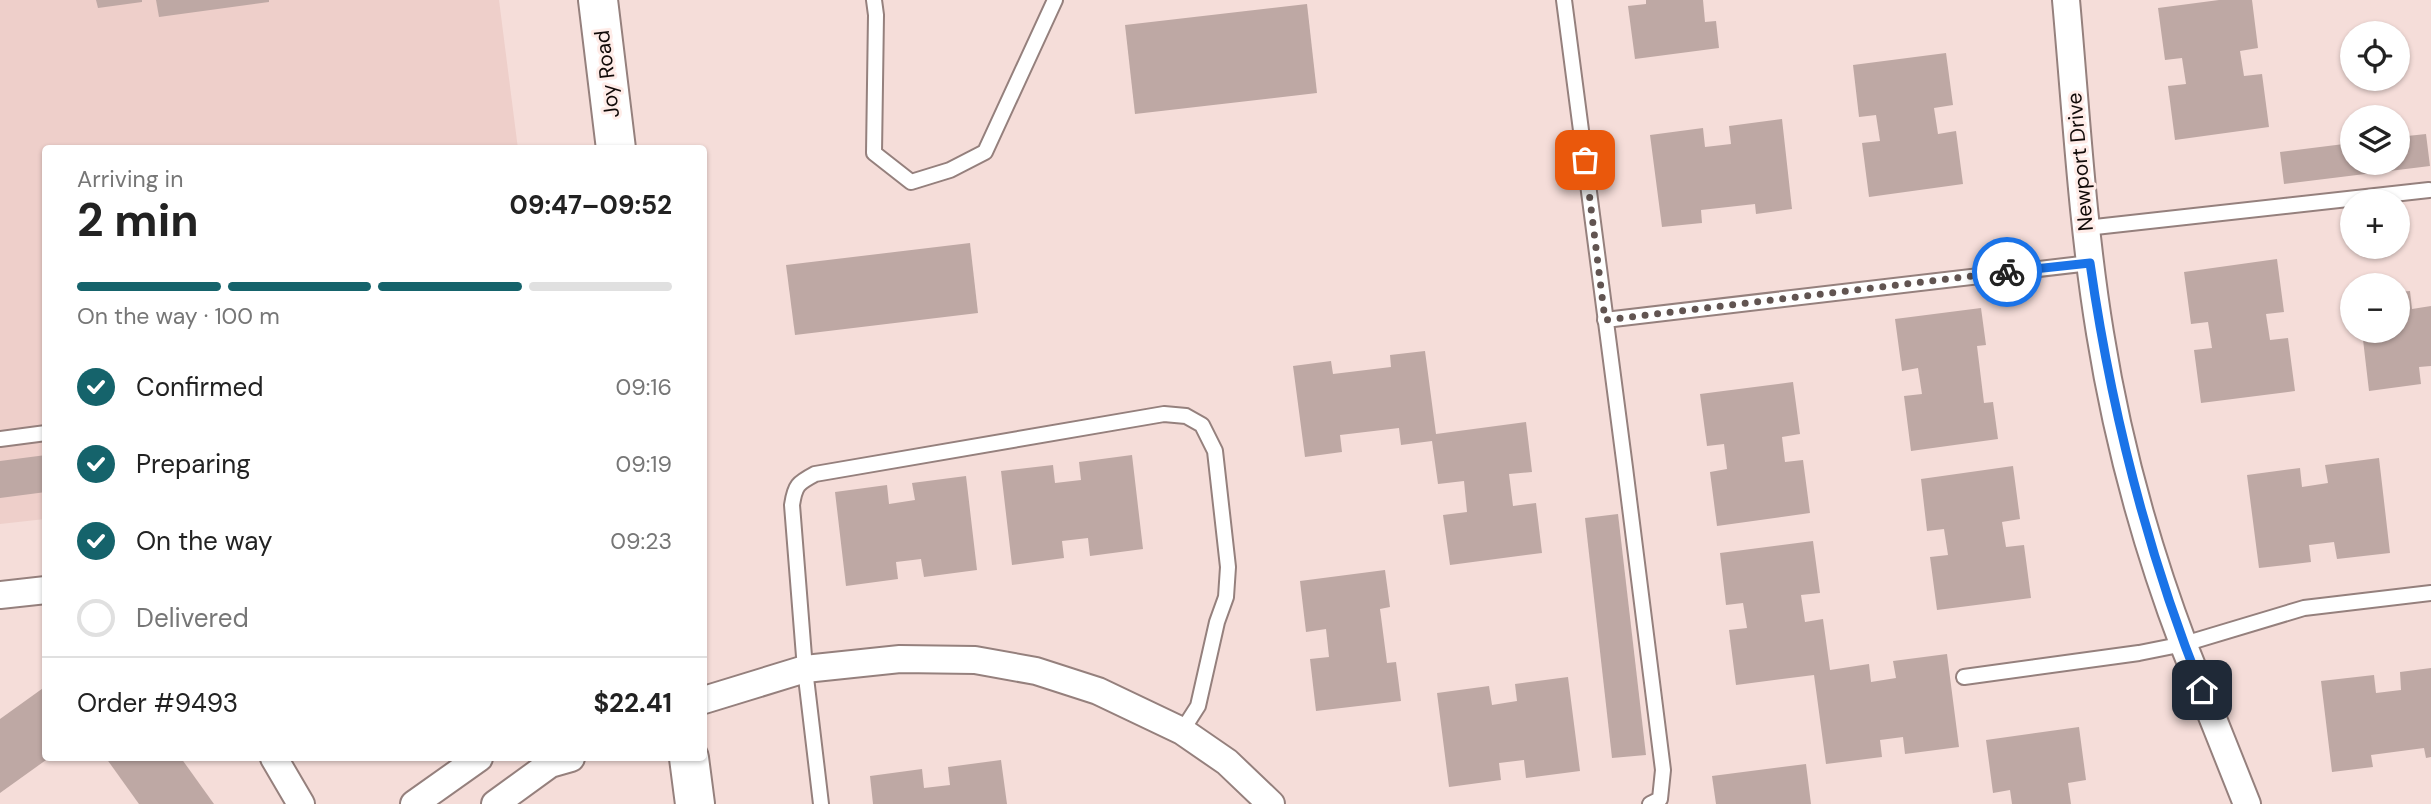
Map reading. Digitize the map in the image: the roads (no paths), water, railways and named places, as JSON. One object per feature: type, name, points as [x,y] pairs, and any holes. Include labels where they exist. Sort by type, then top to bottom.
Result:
[{"type":"street","name":"Joy Road","points":[[598,0],[616,145]]},
{"type":"street","name":"Newport Drive","points":[[2066,0],[2090,263],[2100,334],[2122,442],[2151,548],[2183,644],[2247,804]]},
{"type":"street","points":[[0,595],[42,590]]},
{"type":"street","points":[[707,699],[805,669],[900,659],[975,660],[1036,671],[1098,691],[1182,731],[1227,762],[1271,804]]},
{"type":"street","points":[[276,761],[302,804]]},
{"type":"street","points":[[414,804],[475,761]]},
{"type":"street","points":[[495,804],[550,764],[560,761]]},
{"type":"street","points":[[689,761],[695,804]]},
{"type":"lane","points":[[874,0],[874,153],[911,182],[950,170],[985,152],[1055,0]]},
{"type":"lane","points":[[1564,0],[1631,500],[1663,770],[1660,799],[1650,804]]},
{"type":"lane","points":[[2086,228],[2429,190]]},
{"type":"lane","points":[[1605,320],[2090,263]]},
{"type":"lane","points":[[821,804],[805,669],[792,505],[793,493],[799,483],[815,474],[1164,414],[1186,416],[1202,425],[1215,450],[1228,567],[1226,597],[1217,622],[1198,706],[1182,731]]},
{"type":"lane","points":[[0,439],[42,434]]},
{"type":"lane","points":[[1964,677],[2183,644],[2304,608],[2431,593]]}]
